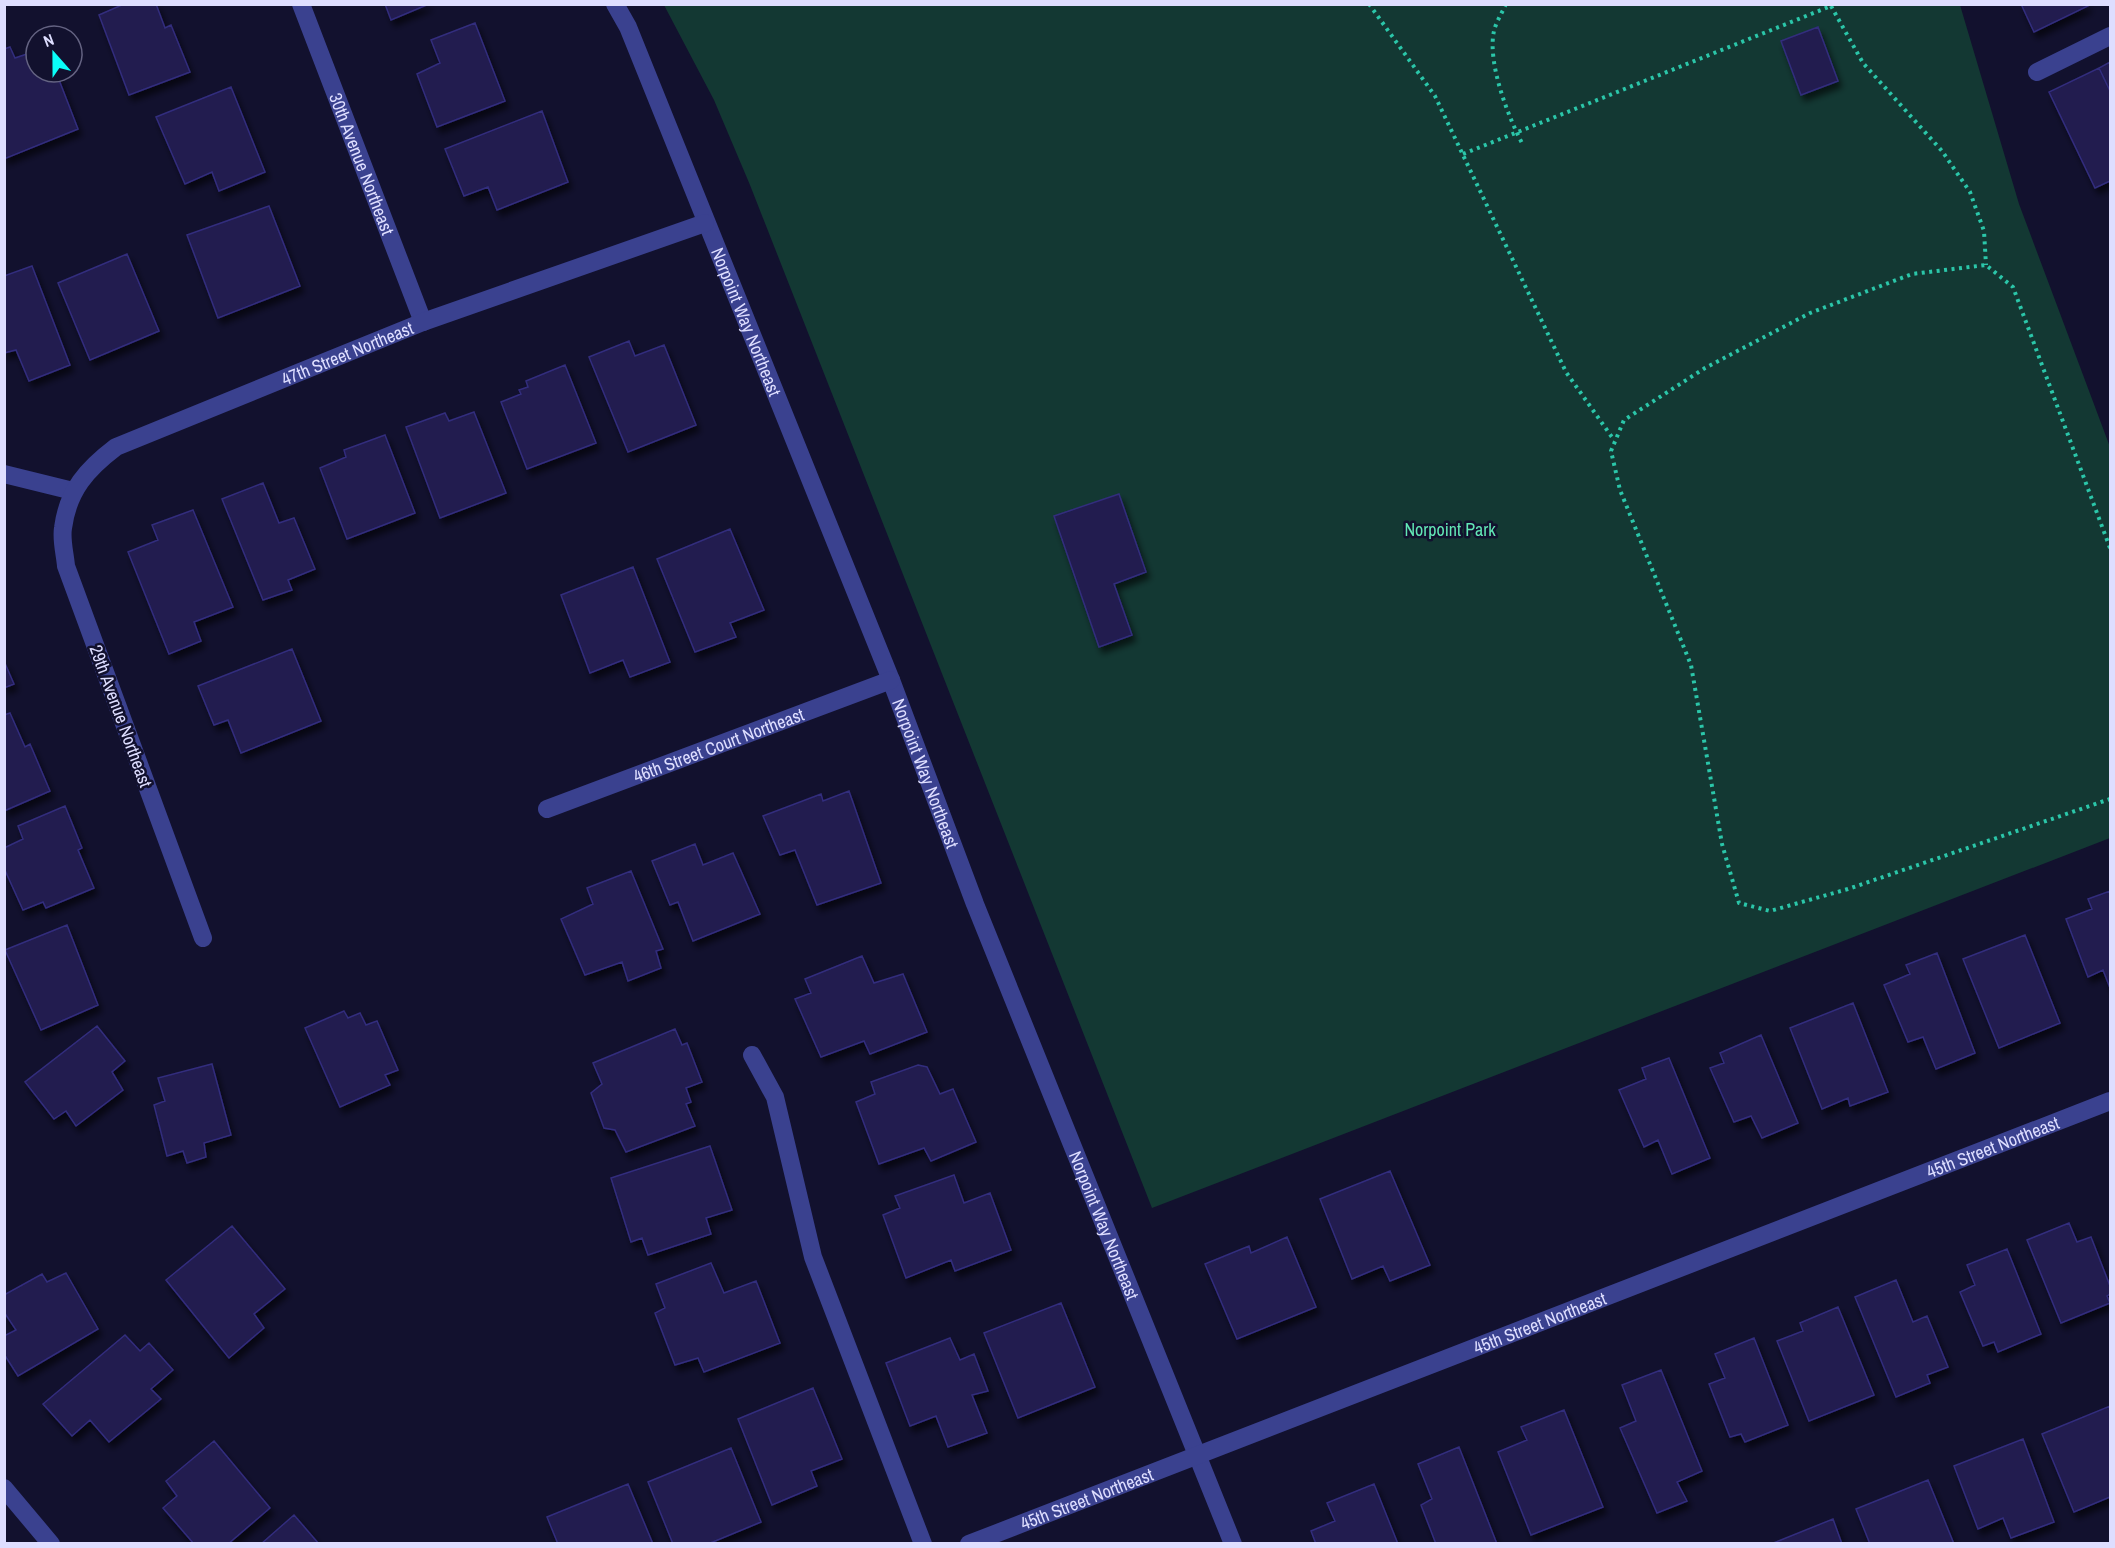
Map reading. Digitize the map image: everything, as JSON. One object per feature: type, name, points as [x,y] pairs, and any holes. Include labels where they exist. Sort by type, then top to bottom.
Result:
[{"type":"street","name":"30th Avenue Northeast","points":[[301,4],[423,322]]},
{"type":"street","name":"Norpoint Way Northeast","points":[[615,4],[628,27],[891,680],[975,904],[1233,1544]]},
{"type":"street","points":[[2037,72],[2110,36]]},
{"type":"street","name":"47th Street Northeast","points":[[73,491],[93,465],[116,447],[423,322],[705,223]]},
{"type":"street","points":[[4,474],[73,491]]},
{"type":"street","name":"29th Avenue Northeast","points":[[73,491],[63,529],[66,566],[203,938]]},
{"type":"street","name":"46th Street Court Northeast","points":[[547,809],[891,680]]},
{"type":"street","points":[[752,1055],[775,1097],[813,1257],[923,1544]]},
{"type":"street","name":"45th Street Northeast","points":[[969,1544],[2110,1101]]},
{"type":"street","points":[[4,1488],[51,1544]]},
{"type":"path","points":[[1370,4],[1435,96],[1566,372],[1615,441]]},
{"type":"path","points":[[1506,4],[1494,31],[1494,69],[1522,145]]},
{"type":"path","points":[[1463,154],[1831,5],[1863,63],[1942,151],[1970,192],[1984,231],[1986,265]]},
{"type":"path","points":[[2110,548],[2013,287],[1986,265],[1912,274],[1810,313],[1706,368],[1624,420],[1611,451],[1620,490],[1691,665],[1722,844],[1739,903],[1770,911],[1848,890],[2110,799]]},
{"type":"green space","name":"Norpoint Park","points":[[664,5],[1960,5],[2019,204],[2110,447],[2110,838],[1152,1208],[750,185],[714,100]]},
{"type":"building","points":[[124,4],[156,4],[165,28],[171,25],[190,72],[129,95],[99,15]]},
{"type":"building","points":[[385,4],[429,4],[391,20]]},
{"type":"building","points":[[2021,4],[2087,4],[2088,6],[2034,32]]},
{"type":"building","points":[[475,23],[505,101],[437,127],[417,74],[440,63],[431,40]]},
{"type":"building","points":[[1818,27],[1838,81],[1801,95],[1781,41]]},
{"type":"building","points":[[10,47],[15,58],[24,55],[24,84],[61,84],[78,129],[4,159],[4,49]]},
{"type":"building","points":[[2110,62],[2110,91],[2099,68]]},
{"type":"building","points":[[2099,68],[2110,91],[2110,181],[2095,188],[2049,92]]},
{"type":"building","points":[[231,87],[265,172],[219,191],[212,172],[185,184],[156,117]]},
{"type":"building","points":[[542,111],[568,182],[497,210],[488,187],[464,196],[445,149]]},
{"type":"building","points":[[269,206],[300,286],[218,318],[187,235]]},
{"type":"building","points":[[127,254],[159,331],[90,360],[58,283]]},
{"type":"building","points":[[32,266],[70,365],[29,381],[16,350],[4,353],[4,276]]},
{"type":"building","points":[[629,341],[635,356],[664,345],[696,425],[628,452],[589,357]]},
{"type":"building","points":[[565,365],[596,443],[527,469],[501,402],[521,394],[519,390],[528,387],[526,381]]},
{"type":"building","points":[[474,412],[506,493],[440,518],[406,427],[445,413],[449,421]]},
{"type":"building","points":[[385,435],[415,513],[347,539],[320,468],[346,457],[344,450]]},
{"type":"building","points":[[263,483],[279,523],[294,518],[315,569],[288,580],[292,590],[263,600],[222,499]]},
{"type":"building","points":[[1119,494],[1146,572],[1114,584],[1132,635],[1099,647],[1054,516]]},
{"type":"building","points":[[193,510],[233,607],[194,622],[201,641],[169,654],[128,552],[158,540],[152,525]]},
{"type":"building","points":[[730,529],[764,610],[730,623],[736,637],[695,652],[657,559]]},
{"type":"building","points":[[633,567],[670,662],[630,677],[623,660],[590,673],[561,595]]},
{"type":"building","points":[[292,649],[321,721],[241,753],[228,720],[214,725],[198,686]]},
{"type":"building","points":[[4,661],[14,684],[4,688]]},
{"type":"building","points":[[10,713],[25,747],[30,744],[50,791],[4,811],[4,715]]},
{"type":"building","points":[[849,791],[881,883],[817,905],[795,850],[780,855],[763,816],[821,794],[823,801]]},
{"type":"building","points":[[65,806],[82,848],[78,850],[94,888],[46,908],[43,902],[23,910],[4,868],[4,848],[23,839],[18,826]]},
{"type":"building","points":[[695,844],[703,865],[733,853],[760,914],[693,941],[678,902],[670,905],[652,861]]},
{"type":"building","points":[[631,871],[663,949],[656,951],[661,968],[628,981],[622,962],[585,975],[561,919],[593,904],[587,888]]},
{"type":"building","points":[[2110,891],[2110,988],[2103,970],[2088,977],[2066,919],[2092,909],[2088,899]]},
{"type":"building","points":[[67,925],[98,1005],[41,1030],[5,950]]},
{"type":"building","points":[[2025,935],[2060,1023],[1999,1048],[1963,959]]},
{"type":"building","points":[[1937,953],[1975,1053],[1936,1069],[1923,1037],[1908,1042],[1884,985],[1910,974],[1906,965]]},
{"type":"building","points":[[862,956],[874,983],[903,974],[927,1032],[870,1054],[864,1041],[821,1057],[795,999],[811,993],[805,979]]},
{"type":"building","points":[[1853,1003],[1888,1092],[1850,1106],[1848,1098],[1822,1109],[1790,1028]]},
{"type":"building","points":[[344,1011],[348,1018],[360,1013],[366,1025],[377,1021],[398,1070],[385,1075],[390,1085],[340,1107],[305,1028]]},
{"type":"building","points":[[97,1026],[125,1061],[112,1072],[123,1090],[76,1126],[66,1111],[54,1119],[25,1082]]},
{"type":"building","points":[[675,1029],[682,1045],[687,1043],[702,1082],[686,1088],[691,1102],[686,1104],[695,1126],[626,1152],[615,1130],[604,1128],[591,1093],[602,1084],[593,1063]]},
{"type":"building","points":[[1761,1035],[1798,1123],[1762,1138],[1751,1116],[1734,1122],[1710,1068],[1724,1063],[1720,1053]]},
{"type":"building","points":[[1669,1058],[1710,1158],[1672,1174],[1658,1140],[1644,1147],[1619,1090],[1646,1079],[1642,1068]]},
{"type":"building","points":[[212,1064],[231,1135],[204,1143],[206,1157],[187,1163],[183,1151],[167,1156],[154,1105],[165,1101],[158,1078]]},
{"type":"building","points":[[918,1065],[927,1067],[940,1094],[953,1089],[976,1142],[931,1161],[924,1148],[879,1164],[856,1102],[875,1094],[871,1082]]},
{"type":"building","points":[[710,1146],[732,1210],[706,1218],[711,1234],[648,1255],[642,1238],[631,1242],[611,1178]]},
{"type":"building","points":[[1390,1171],[1430,1265],[1390,1281],[1383,1266],[1352,1279],[1320,1199]]},
{"type":"building","points":[[954,1175],[964,1203],[990,1193],[1011,1250],[955,1271],[951,1260],[906,1278],[883,1215],[900,1208],[895,1196]]},
{"type":"building","points":[[2069,1223],[2077,1242],[2091,1237],[2110,1286],[2110,1294],[2107,1296],[2110,1303],[2061,1323],[2027,1240]]},
{"type":"building","points":[[232,1226],[285,1289],[254,1314],[264,1328],[229,1358],[166,1280]]},
{"type":"building","points":[[1287,1237],[1316,1307],[1237,1339],[1205,1264],[1249,1246],[1251,1253]]},
{"type":"building","points":[[2007,1249],[2041,1334],[1998,1352],[1994,1342],[1983,1346],[1960,1292],[1975,1285],[1967,1265]]},
{"type":"building","points":[[711,1263],[724,1293],[756,1281],[780,1343],[704,1372],[698,1358],[675,1365],[655,1313],[665,1308],[656,1284]]},
{"type":"building","points":[[66,1273],[98,1329],[18,1376],[4,1354],[4,1336],[16,1330],[4,1312],[4,1295],[42,1274],[47,1282]]},
{"type":"building","points":[[1896,1280],[1913,1322],[1927,1316],[1948,1367],[1927,1375],[1930,1383],[1896,1397],[1855,1297]]},
{"type":"building","points":[[1061,1303],[1095,1387],[1018,1418],[984,1333]]},
{"type":"building","points":[[1838,1307],[1874,1395],[1809,1421],[1777,1341],[1803,1331],[1800,1323]]},
{"type":"building","points":[[125,1335],[140,1351],[149,1343],[173,1370],[151,1389],[161,1399],[109,1442],[90,1420],[72,1436],[43,1404]]},
{"type":"building","points":[[950,1338],[960,1360],[974,1354],[988,1391],[972,1395],[987,1433],[948,1447],[936,1416],[910,1426],[886,1363]]},
{"type":"building","points":[[1754,1338],[1788,1425],[1745,1442],[1741,1434],[1730,1437],[1709,1384],[1725,1378],[1715,1354]]},
{"type":"building","points":[[1661,1370],[1702,1471],[1677,1482],[1687,1501],[1657,1513],[1620,1428],[1636,1421],[1622,1385]]},
{"type":"building","points":[[813,1388],[842,1459],[811,1471],[817,1486],[772,1505],[738,1419]]},
{"type":"building","points":[[2110,1406],[2110,1497],[2074,1512],[2042,1434]]},
{"type":"building","points":[[1564,1410],[1603,1507],[1531,1535],[1498,1452],[1527,1440],[1521,1427]]},
{"type":"building","points":[[2023,1439],[2054,1522],[2011,1538],[2003,1518],[1978,1529],[1954,1466]]},
{"type":"building","points":[[214,1441],[270,1508],[228,1544],[194,1544],[163,1508],[177,1496],[166,1481]]},
{"type":"building","points":[[1459,1447],[1497,1544],[1436,1544],[1421,1505],[1432,1499],[1418,1464]]},
{"type":"building","points":[[731,1448],[761,1522],[708,1544],[673,1544],[648,1482]]},
{"type":"building","points":[[1928,1480],[1954,1544],[1870,1544],[1856,1509]]},
{"type":"building","points":[[628,1484],[653,1544],[558,1544],[547,1517]]},
{"type":"building","points":[[1374,1484],[1398,1544],[1316,1544],[1311,1531],[1335,1521],[1327,1503]]},
{"type":"building","points":[[294,1515],[319,1544],[261,1544]]},
{"type":"building","points":[[1833,1519],[1842,1544],[1771,1544]]}]
